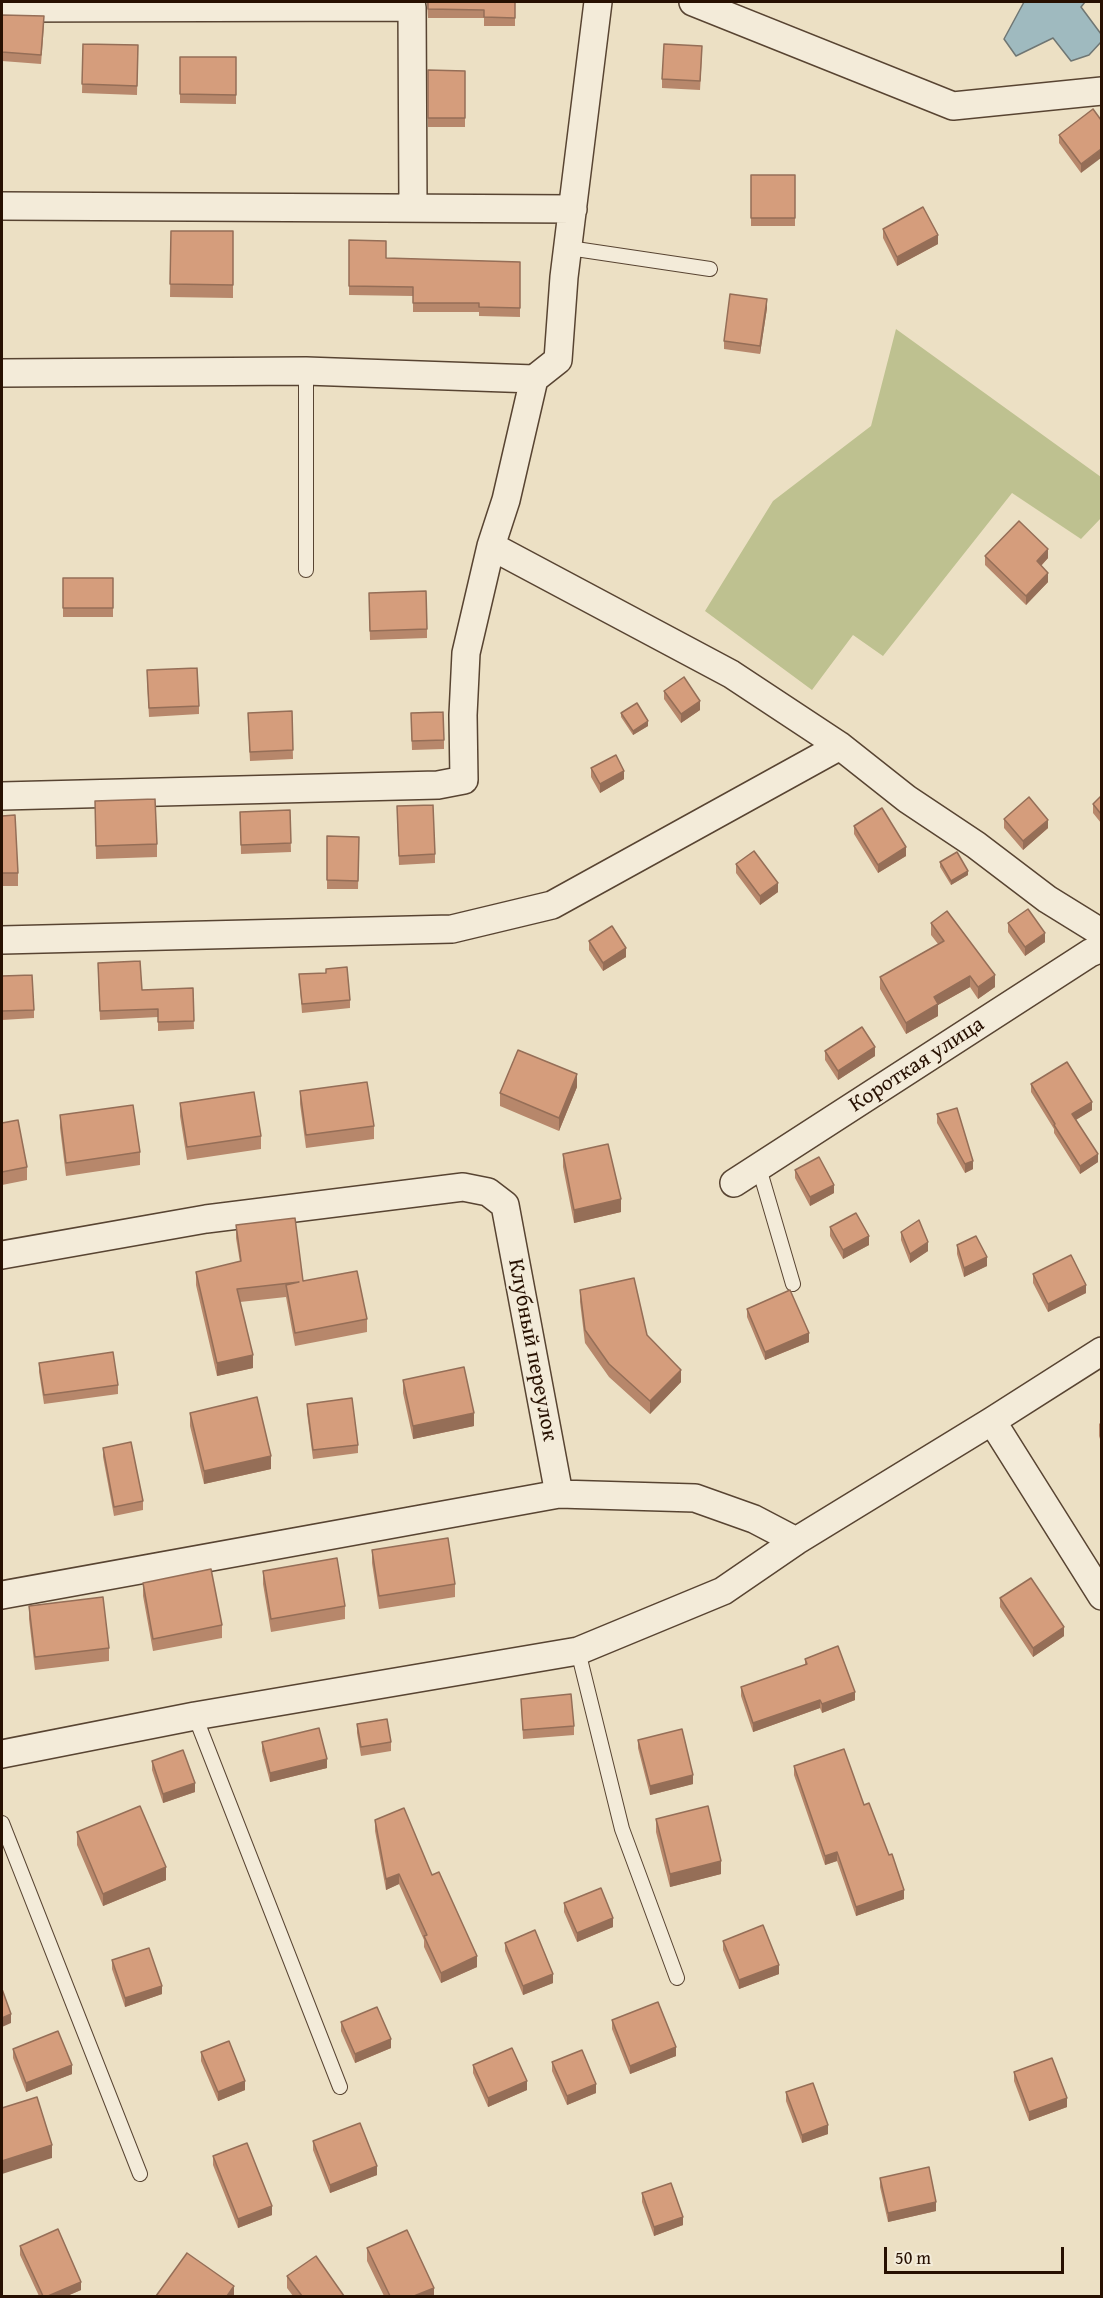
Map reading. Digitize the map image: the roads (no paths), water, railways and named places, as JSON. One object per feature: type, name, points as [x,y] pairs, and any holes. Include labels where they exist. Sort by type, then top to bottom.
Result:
[{"type":"street","points":[[2,796],[438,784],[464,780],[466,653],[491,546],[506,500],[534,380],[558,360],[564,277],[598,2]]},
{"type":"street","points":[[693,2],[953,106],[1101,91]]},
{"type":"street","points":[[2,8],[412,7],[413,207]]},
{"type":"street","points":[[2,206],[573,209]]},
{"type":"street","points":[[2,373],[306,371],[534,380]]},
{"type":"street","points":[[491,546],[731,674],[840,746],[907,799],[976,844],[1047,899],[1101,933]]},
{"type":"street","points":[[2,940],[452,929],[552,905],[840,746]]},
{"type":"street","name":"Короткая улица","points":[[734,1183],[1090,952],[1101,948]]},
{"type":"street","name":"Клубный переулок","points":[[2,1255],[206,1219],[463,1187],[488,1192],[505,1205],[559,1494]]},
{"type":"street","points":[[2,1754],[195,1716],[578,1651],[723,1591],[796,1541],[1101,1351]]},
{"type":"street","points":[[992,1421],[1101,1596]]},
{"type":"street","points":[[2,1596],[559,1494],[695,1498],[754,1519],[796,1541]]},
{"type":"lane","points":[[569,248],[710,269]]},
{"type":"lane","points":[[306,371],[306,570]]},
{"type":"lane","points":[[759,1168],[793,1284]]},
{"type":"lane","points":[[578,1651],[622,1829],[677,1978]]},
{"type":"lane","points":[[195,1716],[340,2087]]},
{"type":"lane","points":[[2,1823],[140,2174]]},
{"type":"water","points":[[1024,2],[1085,2],[1081,7],[1101,34],[1101,42],[1089,55],[1071,61],[1053,38],[1016,56],[1004,39]]}]
